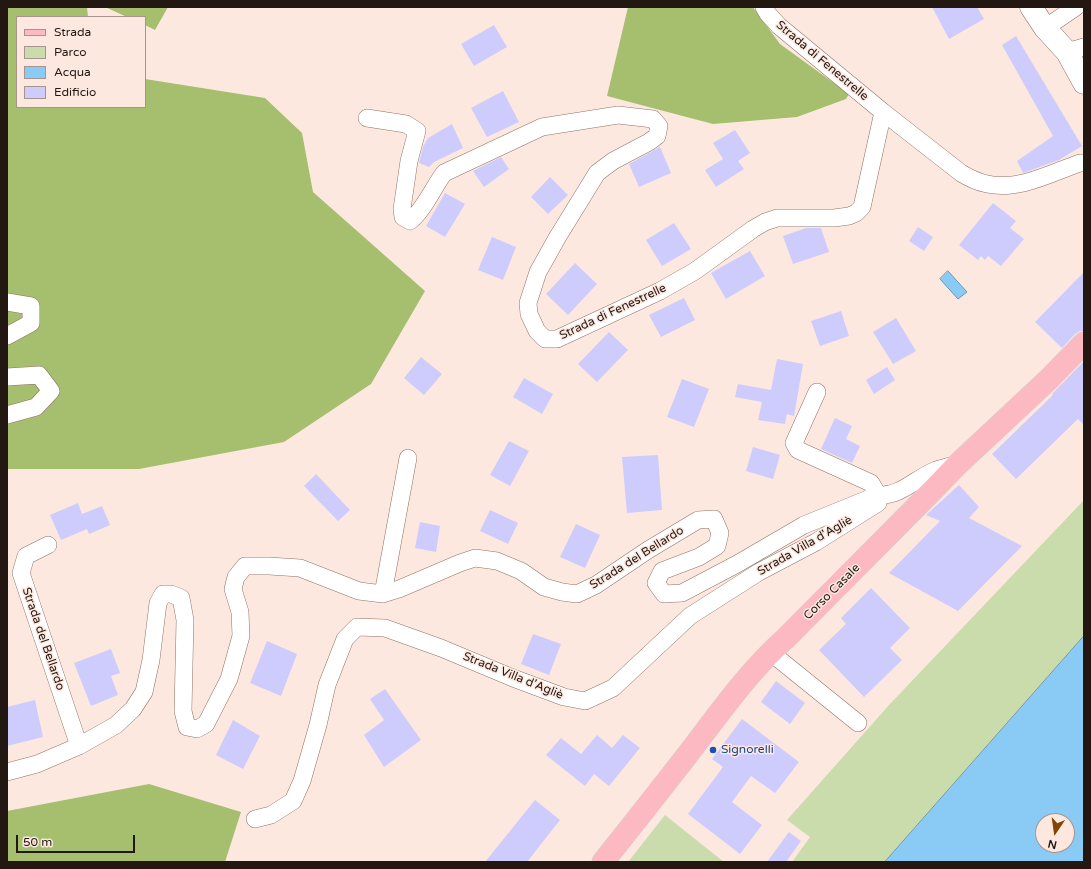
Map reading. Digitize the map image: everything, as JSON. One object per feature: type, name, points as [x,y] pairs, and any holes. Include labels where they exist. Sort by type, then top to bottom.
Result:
[{"type":"main road","points":[[1031,7],[1045,28],[1080,54],[1084,83]]},
{"type":"main road","name":"Corso Casale","points":[[603,862],[652,802],[734,694],[770,652],[786,638],[928,496],[958,464],[1049,380],[1084,343]]},
{"type":"street","name":"Strada di Fenestrelle","points":[[764,7],[779,26],[883,112],[961,173],[972,179],[987,184],[1002,186],[1026,183],[1080,163],[1084,163]]},
{"type":"street","points":[[1045,28],[1076,7]]},
{"type":"street","name":"Strada di Fenestrelle","points":[[367,118],[406,124],[417,131],[409,160],[402,209],[403,217],[410,221],[417,215],[436,183],[444,173],[542,127],[618,115],[653,119],[659,126],[657,136],[649,142],[613,161],[597,173],[538,272],[528,303],[529,314],[537,331],[545,339],[557,339],[666,288],[695,271],[764,222],[777,218],[834,218],[849,216],[856,213],[862,207],[883,112]]},
{"type":"street","points":[[7,302],[31,306],[31,323],[7,336]]},
{"type":"street","points":[[7,377],[39,375],[51,391],[36,407],[7,415]]},
{"type":"street","points":[[817,392],[794,443],[798,450],[871,483],[881,495]]},
{"type":"street","points":[[382,594],[408,458]]},
{"type":"street","name":"Strada del Bellardo","points":[[7,772],[37,764],[79,746],[116,725],[133,709],[144,692],[151,660],[158,602],[163,594],[171,594],[181,598],[185,620],[182,711],[187,727],[197,729],[206,724],[229,679],[241,636],[240,612],[234,589],[236,577],[245,566],[300,568],[359,591],[382,594],[399,589],[475,558],[496,561],[521,571],[544,587],[577,594],[596,585],[648,550],[698,520],[714,519],[720,533],[717,546],[699,557],[662,570],[656,582],[664,594],[682,592],[737,564],[804,525],[881,495],[904,489],[935,471],[958,464]]},
{"type":"street","name":"Strada Villa d'Agliè","points":[[255,819],[271,815],[293,801],[302,781],[318,725],[327,685],[345,639],[357,627],[385,628],[442,648],[513,678],[564,697],[585,701],[613,688],[690,616],[759,572],[816,542],[871,508],[877,504],[881,495]]},
{"type":"street","name":"Strada del Bellardo","points":[[48,545],[26,556],[21,573],[79,746]]},
{"type":"street","points":[[770,652],[858,723]]},
{"type":"green space","points":[[7,7],[87,7],[88,16],[16,16],[16,108],[146,108],[146,79],[265,98],[302,133],[313,192],[425,291],[371,384],[284,442],[139,469],[7,469]]},
{"type":"green space","points":[[105,7],[168,7],[155,30],[146,26],[146,16],[125,16]]},
{"type":"green space","points":[[628,7],[753,7],[780,44],[849,94],[846,99],[797,117],[713,124],[607,96]]},
{"type":"green space","points":[[1084,500],[1084,636],[885,862],[792,862],[810,837],[787,820],[889,705]]},
{"type":"green space","points":[[149,784],[241,812],[225,862],[7,862],[7,811]]},
{"type":"green space","points":[[665,815],[724,862],[628,862]]},
{"type":"water","points":[[948,271],[967,292],[958,299],[940,279]]},
{"type":"water","points":[[1084,636],[1084,862],[885,862]]},
{"type":"building","points":[[932,7],[977,7],[984,19],[949,39]]},
{"type":"building","points":[[494,25],[507,47],[474,66],[461,44]]},
{"type":"building","points":[[1016,36],[1082,146],[1059,160],[1023,173],[1017,161],[1053,136],[1002,45]]},
{"type":"building","points":[[503,91],[519,122],[487,137],[471,108]]},
{"type":"building","points":[[452,124],[463,148],[434,162],[429,167],[419,163],[423,147],[428,138]]},
{"type":"building","points":[[735,130],[750,153],[738,161],[744,169],[716,187],[705,170],[723,159],[713,143]]},
{"type":"building","points":[[660,147],[671,173],[639,187],[629,164]]},
{"type":"building","points":[[501,157],[509,169],[484,187],[473,171]]},
{"type":"building","points":[[550,177],[568,195],[548,214],[531,197]]},
{"type":"building","points":[[445,193],[465,204],[445,237],[426,226]]},
{"type":"building","points":[[993,203],[1016,221],[1010,228],[1024,239],[1001,266],[988,256],[985,260],[981,256],[978,260],[959,245]]},
{"type":"building","points":[[674,223],[691,249],[662,266],[646,240]]},
{"type":"building","points":[[918,227],[933,237],[924,251],[909,241]]},
{"type":"building","points":[[806,228],[821,228],[829,252],[793,264],[783,236]]},
{"type":"building","points":[[492,237],[516,247],[503,280],[478,270]]},
{"type":"building","points":[[750,251],[765,276],[726,299],[711,273]]},
{"type":"building","points":[[575,263],[597,284],[568,315],[546,294]]},
{"type":"building","points":[[1084,272],[1084,331],[1080,331],[1075,334],[1062,348],[1035,322]]},
{"type":"building","points":[[684,298],[695,320],[661,337],[649,315]]},
{"type":"building","points":[[841,311],[849,336],[820,346],[811,321]]},
{"type":"building","points":[[896,318],[916,351],[893,364],[873,332]]},
{"type":"building","points":[[609,332],[628,350],[597,382],[578,364]]},
{"type":"building","points":[[421,357],[442,374],[424,395],[404,378]]},
{"type":"building","points":[[777,359],[803,364],[794,416],[787,414],[785,424],[758,420],[762,402],[735,397],[738,384],[771,390]]},
{"type":"building","points":[[1084,361],[1084,425],[1078,419],[1016,479],[992,454],[1053,395],[1052,394]]},
{"type":"building","points":[[887,367],[895,380],[874,394],[866,380]]},
{"type":"building","points":[[524,378],[553,394],[542,414],[513,397]]},
{"type":"building","points":[[682,379],[709,389],[694,427],[667,417]]},
{"type":"building","points":[[835,418],[852,426],[846,439],[860,446],[852,463],[821,449]]},
{"type":"building","points":[[509,441],[529,451],[510,486],[490,475]]},
{"type":"building","points":[[753,447],[780,455],[773,479],[746,471]]},
{"type":"building","points":[[658,455],[662,510],[627,513],[622,457]]},
{"type":"building","points":[[316,474],[350,510],[338,521],[304,486]]},
{"type":"building","points":[[959,485],[979,507],[969,518],[1022,546],[958,611],[889,573],[940,521],[926,515]]},
{"type":"building","points":[[78,503],[82,514],[102,506],[110,525],[89,534],[87,529],[61,540],[50,515]]},
{"type":"building","points":[[490,510],[518,523],[508,544],[480,531]]},
{"type":"building","points":[[420,522],[440,526],[436,552],[415,548]]},
{"type":"building","points":[[576,524],[600,535],[585,568],[560,557]]},
{"type":"building","points":[[871,588],[910,628],[890,648],[902,660],[864,697],[819,650],[846,624],[841,618]]},
{"type":"building","points":[[533,634],[561,644],[549,675],[521,664]]},
{"type":"building","points":[[267,641],[297,654],[281,696],[250,683]]},
{"type":"building","points":[[111,649],[120,673],[111,676],[118,695],[91,706],[74,663]]},
{"type":"building","points":[[776,681],[805,703],[790,724],[761,702]]},
{"type":"building","points":[[385,689],[421,740],[384,767],[364,735],[384,720],[370,699]]},
{"type":"building","points":[[35,700],[43,737],[7,746],[7,707]]},
{"type":"building","points":[[742,719],[799,762],[775,793],[751,776],[732,802],[762,825],[740,854],[688,814],[723,767],[712,759]]},
{"type":"building","points":[[233,720],[260,736],[243,769],[216,755]]},
{"type":"building","points":[[597,735],[612,748],[623,735],[640,748],[609,786],[594,774],[585,786],[546,755],[561,738],[581,754]]},
{"type":"building","points":[[535,800],[560,820],[527,862],[485,862]]},
{"type":"building","points":[[789,832],[801,841],[786,862],[767,862]]},
{"type":"place","name":"Signorelli","points":[[713,750]]}]
